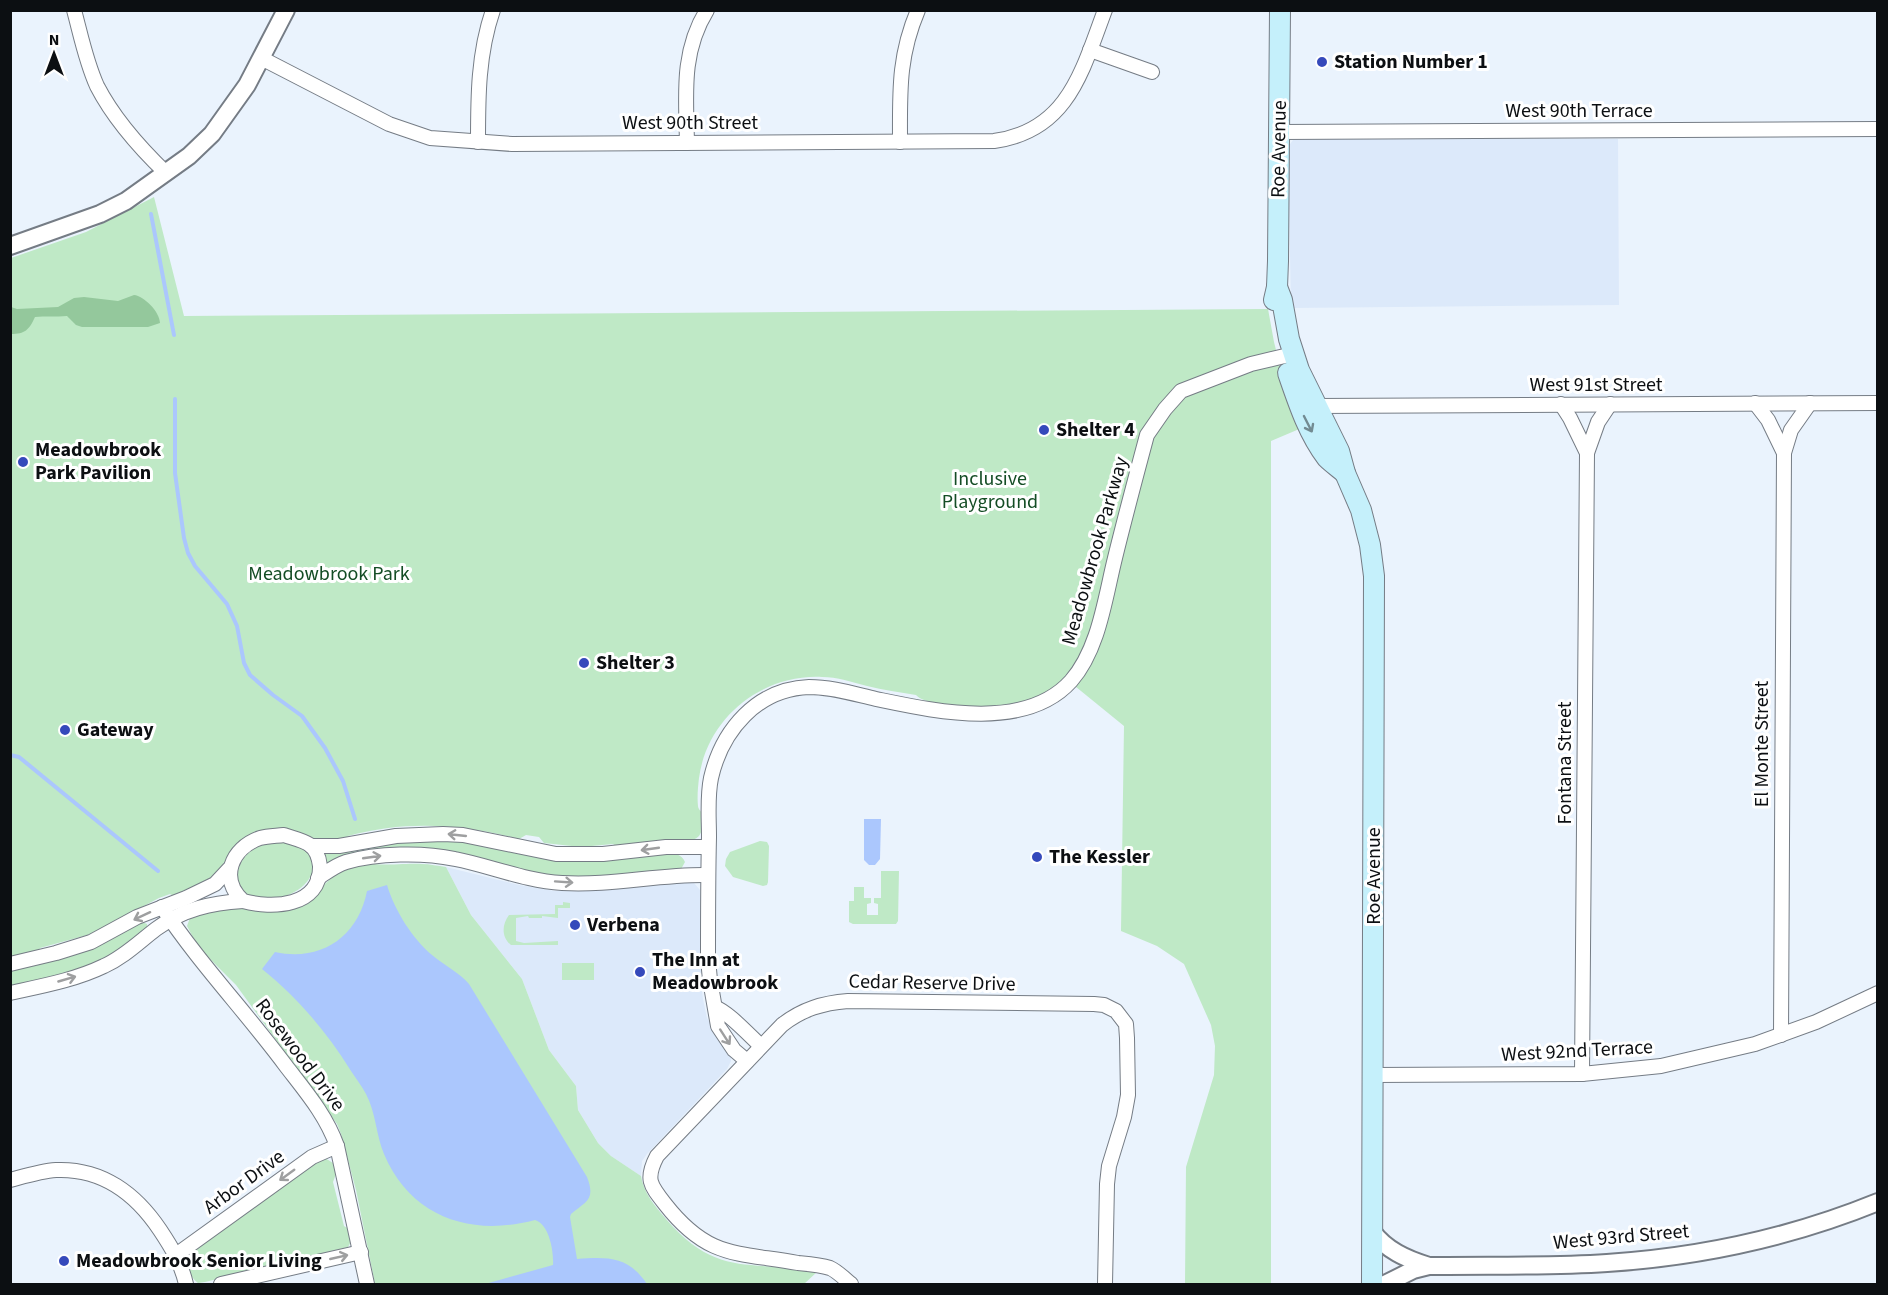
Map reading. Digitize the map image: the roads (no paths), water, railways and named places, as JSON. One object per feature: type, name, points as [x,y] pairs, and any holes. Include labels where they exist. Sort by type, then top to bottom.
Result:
[{"type":"main road","name":"Roe Avenue","points":[[1280,10],[1277,287],[1282,300],[1288,355],[1306,420],[1328,459],[1345,473]]},
{"type":"main road","name":"Roe Avenue","points":[[1288,355],[1339,451],[1345,473],[1361,510],[1370,545],[1374,576],[1372,1284]]},
{"type":"street","points":[[74,10],[88,62],[98,87],[127,130],[146,154],[166,173]]},
{"type":"street","points":[[10,246],[100,214],[126,201],[189,156],[212,134],[248,85],[286,10]]},
{"type":"street","points":[[478,142],[478,78],[487,28],[493,10]]},
{"type":"street","points":[[687,143],[687,66],[691,42],[707,10]]},
{"type":"street","points":[[900,142],[900,84],[903,57],[918,10]]},
{"type":"street","name":"West 90th Street","points":[[262,59],[389,124],[430,138],[512,144],[994,141],[1010,139],[1030,132],[1046,122],[1061,107],[1078,80],[1105,10]]},
{"type":"street","points":[[1090,50],[1152,72]]},
{"type":"street","name":"West 90th Terrace","points":[[1280,132],[1878,129]]},
{"type":"street","name":"Meadowbrook Parkway","points":[[708,847],[710,782],[720,750],[734,725],[753,707],[766,699],[786,691],[822,687],[912,707],[993,713],[1025,708],[1062,689],[1078,671],[1094,637],[1147,435],[1181,391],[1219,375],[1288,355]]},
{"type":"street","name":"El Monte Street","points":[[1755,403],[1768,420],[1784,453]]},
{"type":"street","name":"El Monte Street","points":[[1781,1035],[1784,453],[1791,430],[1810,403]]},
{"type":"street","name":"West 91st Street","points":[[1316,406],[1878,403]]},
{"type":"street","name":"Fontana Street","points":[[1560,404],[1570,418],[1587,453]]},
{"type":"street","name":"Fontana Street","points":[[1582,1074],[1587,453],[1598,422],[1610,404]]},
{"type":"street","points":[[311,846],[339,846],[396,836],[443,834],[474,837],[542,852],[567,854],[603,854],[666,847],[708,847],[710,980],[718,1026],[734,1050],[747,1061]]},
{"type":"street","points":[[10,964],[85,945],[137,917],[186,898],[214,884],[229,869],[245,847],[258,839],[284,836],[298,839],[311,846],[318,855],[318,878],[314,886],[307,894],[285,905],[271,906],[243,901],[211,904],[191,909],[171,920],[118,959],[103,967],[62,981],[10,993]]},
{"type":"street","points":[[318,878],[344,862],[388,855],[452,858],[513,874],[560,883],[603,883],[708,875]]},
{"type":"street","points":[[229,869],[231,885],[243,901]]},
{"type":"street","name":"Rosewood Drive","points":[[162,907],[331,1127],[338,1146],[367,1284]]},
{"type":"street","name":"West 92nd Terrace","points":[[1373,1075],[1582,1074],[1661,1066],[1707,1057],[1781,1035],[1835,1014],[1878,993]]},
{"type":"street","name":"Cedar Reserve Drive","points":[[852,1284],[831,1268],[736,1255],[712,1246],[684,1226],[650,1182],[650,1173],[657,1156],[761,1046],[792,1017],[806,1010],[834,1002],[1094,1004],[1104,1005],[1116,1011],[1126,1024],[1128,1095],[1108,1175],[1105,1284]]},
{"type":"street","points":[[716,1008],[724,1010],[761,1046]]},
{"type":"street","name":"Arbor Drive","points":[[176,1255],[312,1157],[338,1146]]},
{"type":"street","points":[[10,1180],[58,1170],[87,1174],[117,1185],[139,1203],[176,1255],[186,1284]]},
{"type":"street","name":"West 93rd Street","points":[[1372,1231],[1389,1248],[1415,1262],[1429,1266],[1563,1265],[1659,1258],[1708,1251],[1821,1222],[1878,1202]]},
{"type":"street","points":[[221,1284],[361,1252]]},
{"type":"street","points":[[1385,1284],[1413,1270],[1429,1266]]},
{"type":"water","points":[[864,819],[881,819],[880,859],[875,865],[869,865],[864,860]]},
{"type":"water","points":[[387,885],[399,914],[418,941],[469,984],[587,1177],[590,1195],[570,1217],[577,1259],[617,1260],[632,1268],[647,1284],[485,1284],[553,1265],[553,1253],[544,1227],[535,1220],[512,1225],[489,1226],[446,1217],[427,1207],[410,1194],[396,1176],[384,1154],[372,1109],[363,1088],[332,1042],[311,1016],[262,969],[275,952],[308,953],[335,942],[355,921],[367,891]]},
{"type":"waterway","points":[[151,214],[174,335]]},
{"type":"waterway","points":[[175,399],[175,473],[188,553],[195,566],[227,604],[237,626],[244,663],[250,675],[302,716],[325,748],[343,781],[355,819]]},
{"type":"waterway","points":[[10,755],[19,757],[158,871]]},
{"type":"place","name":"Station Number 1","points":[[1322,62]]},
{"type":"place","name":"Shelter 4","points":[[1044,430]]},
{"type":"place","name":"Meadowbrook Park Pavilion","points":[[23,462]]},
{"type":"place","name":"Shelter 3","points":[[584,663]]},
{"type":"place","name":"Gateway","points":[[65,730]]},
{"type":"place","name":"The Kessler","points":[[1037,857]]},
{"type":"place","name":"Verbena","points":[[575,925]]},
{"type":"place","name":"The Inn at Meadowbrook","points":[[640,972]]},
{"type":"place","name":"Meadowbrook Senior Living","points":[[64,1261]]},
{"type":"park label","name":"Inclusive Playground","points":[[990,490]]},
{"type":"park label","name":"Meadowbrook Park","points":[[329,574]]}]
